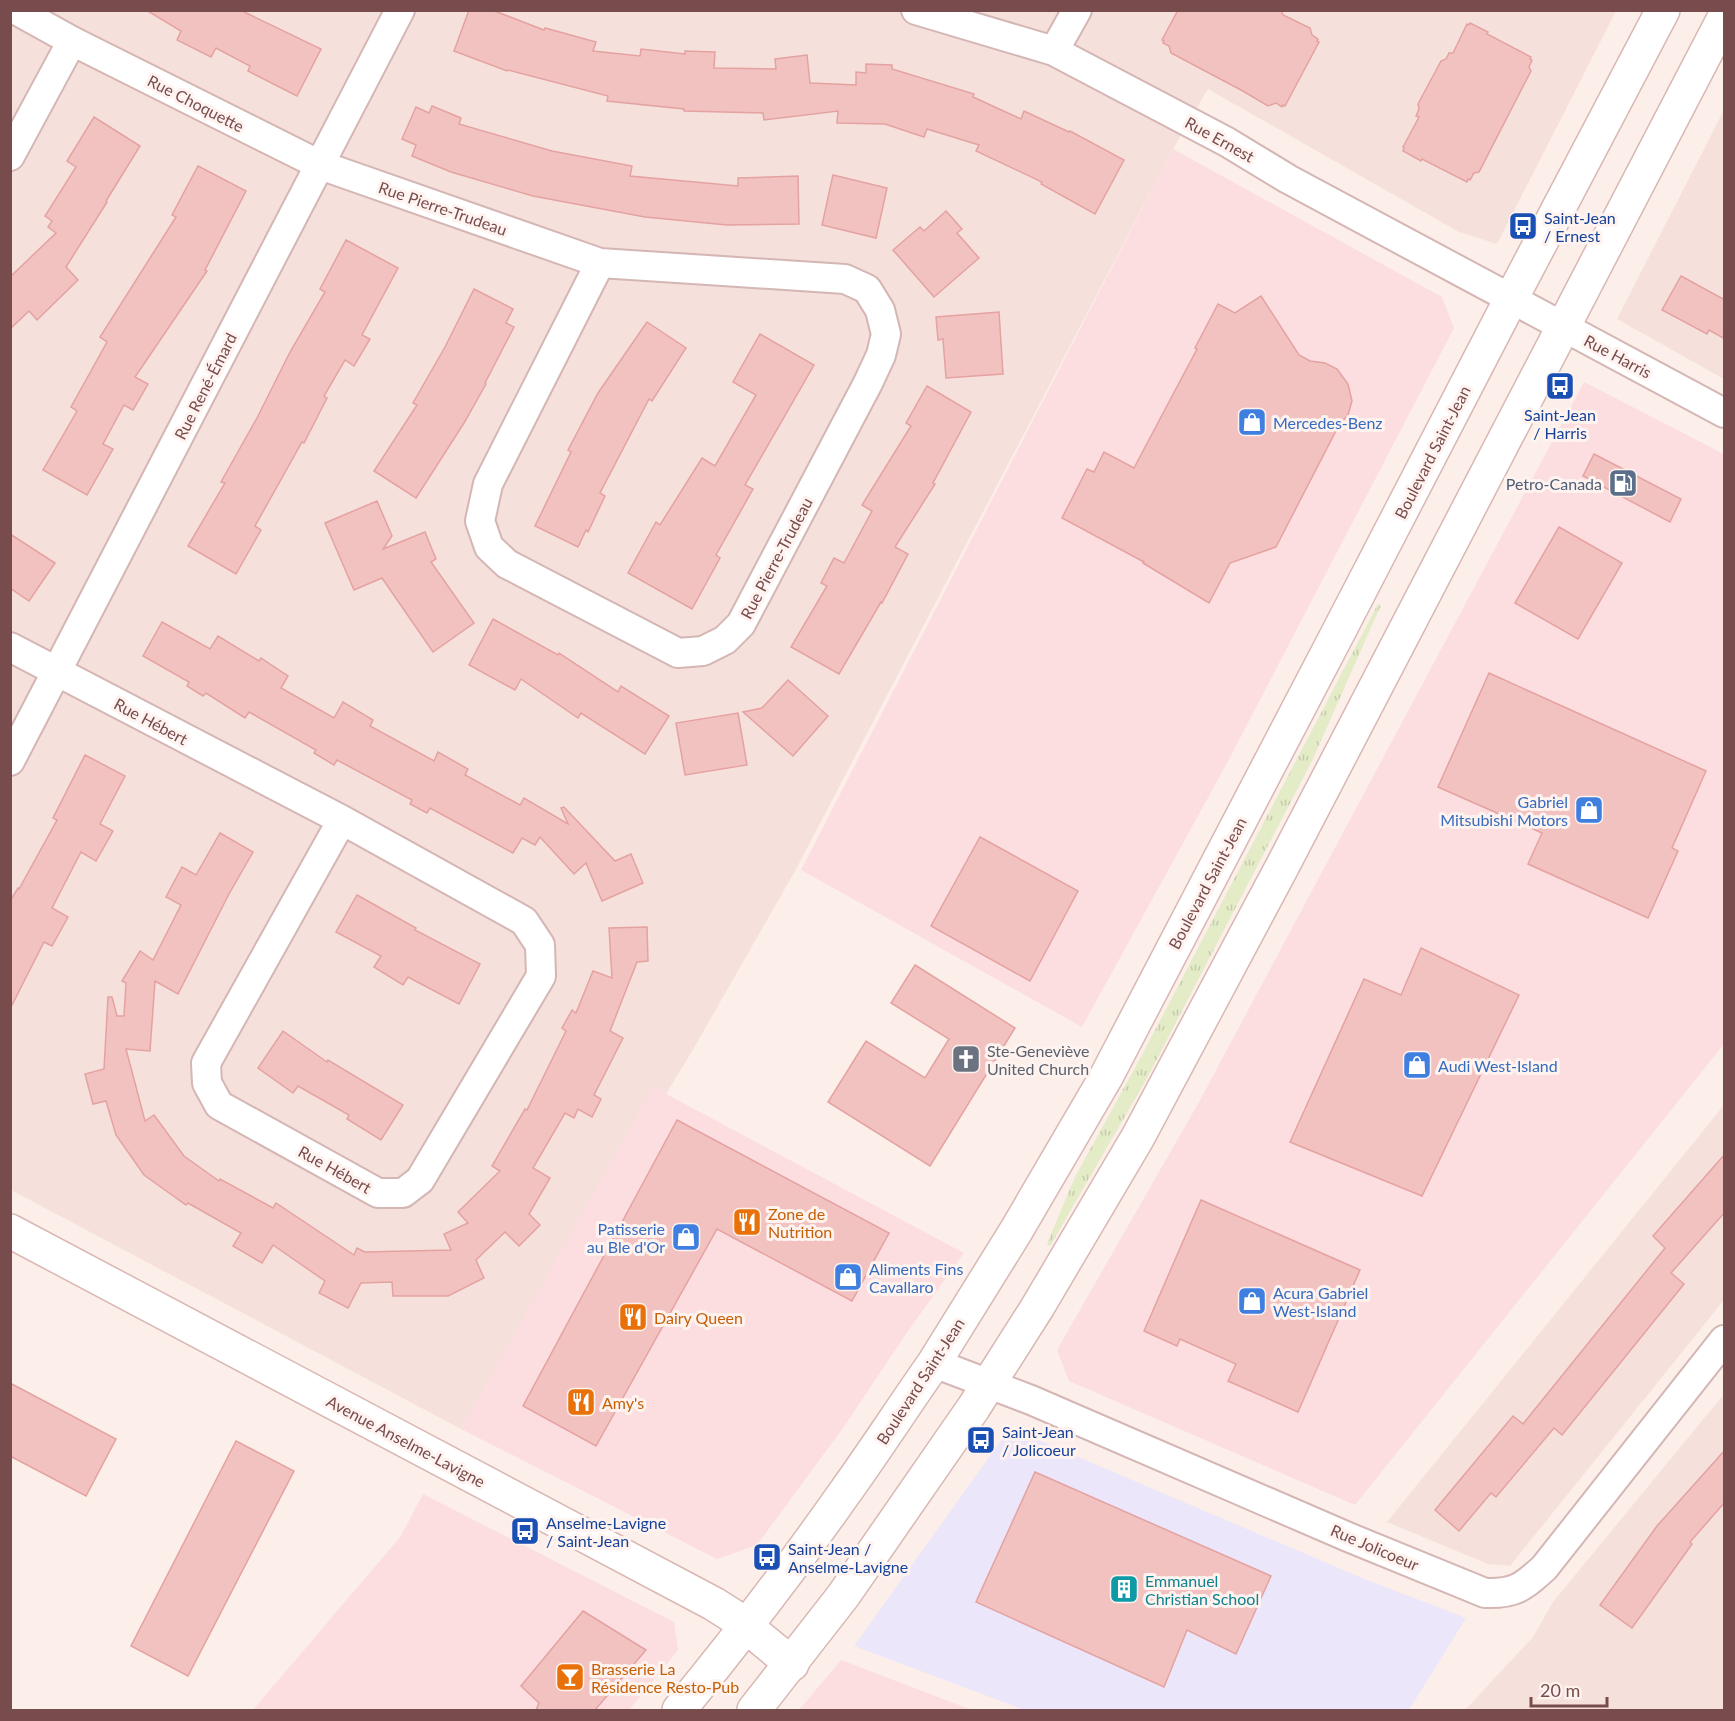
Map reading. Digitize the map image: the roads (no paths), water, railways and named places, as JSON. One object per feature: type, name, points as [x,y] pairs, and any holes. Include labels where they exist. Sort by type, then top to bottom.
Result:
[{"type":"main road","name":"Boulevard Saint-Jean","points":[[679,1710],[722,1659],[843,1497],[912,1392],[934,1363],[1016,1231],[1106,1077],[1510,299],[1663,10]]},
{"type":"main road","points":[[754,1710],[843,1596],[937,1462],[1037,1308],[1095,1212],[1173,1074],[1725,18]]},
{"type":"main road","name":"Avenue Anselme-Lavigne","points":[[10,1231],[714,1604],[736,1618],[792,1664]]},
{"type":"street","name":"Rue Choquette","points":[[16,10],[72,41],[320,165]]},
{"type":"street","name":"Rue René-Émard","points":[[10,761],[400,10]]},
{"type":"street","name":"Rue Ernest","points":[[916,10],[1054,51],[1227,142],[1288,179],[1510,299]]},
{"type":"street","points":[[1054,51],[1077,10]]},
{"type":"street","points":[[10,156],[72,41]]},
{"type":"street","name":"Rue Pierre-Trudeau","points":[[320,165],[600,263],[845,279],[867,290],[880,310],[886,334],[880,356],[741,624],[725,640],[703,651],[678,653],[507,564],[489,547],[480,520],[488,484],[600,263]]},
{"type":"street","name":"Rue Harris","points":[[1510,299],[1725,413]]},
{"type":"street","name":"Rue Hébert","points":[[10,647],[342,820],[524,921],[540,945],[541,975],[420,1180],[403,1193],[378,1193],[219,1105],[207,1083],[206,1063],[342,820]]},
{"type":"street","name":"Rue Jolicoeur","points":[[934,1363],[989,1383],[1475,1589],[1485,1593],[1503,1594],[1523,1587],[1544,1568],[1725,1340]]},
{"type":"place","name":"Saint-Jean / Ernest","points":[[1523,226]]},
{"type":"place","name":"Saint-Jean / Harris","points":[[1560,386]]},
{"type":"place","name":"Mercedes-Benz","points":[[1252,422]]},
{"type":"place","name":"Petro-Canada","points":[[1623,483]]},
{"type":"place","name":"Gabriel Mitsubishi Motors","points":[[1589,810]]},
{"type":"place","name":"Ste-Geneviève United Church","points":[[966,1059]]},
{"type":"place","name":"Audi West-Island","points":[[1417,1065]]},
{"type":"place","name":"Zone de Nutrition","points":[[747,1222]]},
{"type":"place","name":"Patisserie au Ble d'Or","points":[[686,1237]]},
{"type":"place","name":"Aliments Fins Cavallaro","points":[[848,1277]]},
{"type":"place","name":"Acura Gabriel West-Island","points":[[1252,1301]]},
{"type":"place","name":"Dairy Queen","points":[[633,1317]]},
{"type":"place","name":"Amy's","points":[[581,1402]]},
{"type":"place","name":"Saint-Jean / Jolicoeur","points":[[981,1440]]},
{"type":"place","name":"Anselme-Lavigne / Saint-Jean","points":[[525,1531]]},
{"type":"place","name":"Saint-Jean / Anselme-Lavigne","points":[[767,1557]]},
{"type":"place","name":"Emmanuel Christian School","points":[[1124,1589]]},
{"type":"place","name":"Brasserie La Résidence Resto-Pub","points":[[570,1677]]}]
